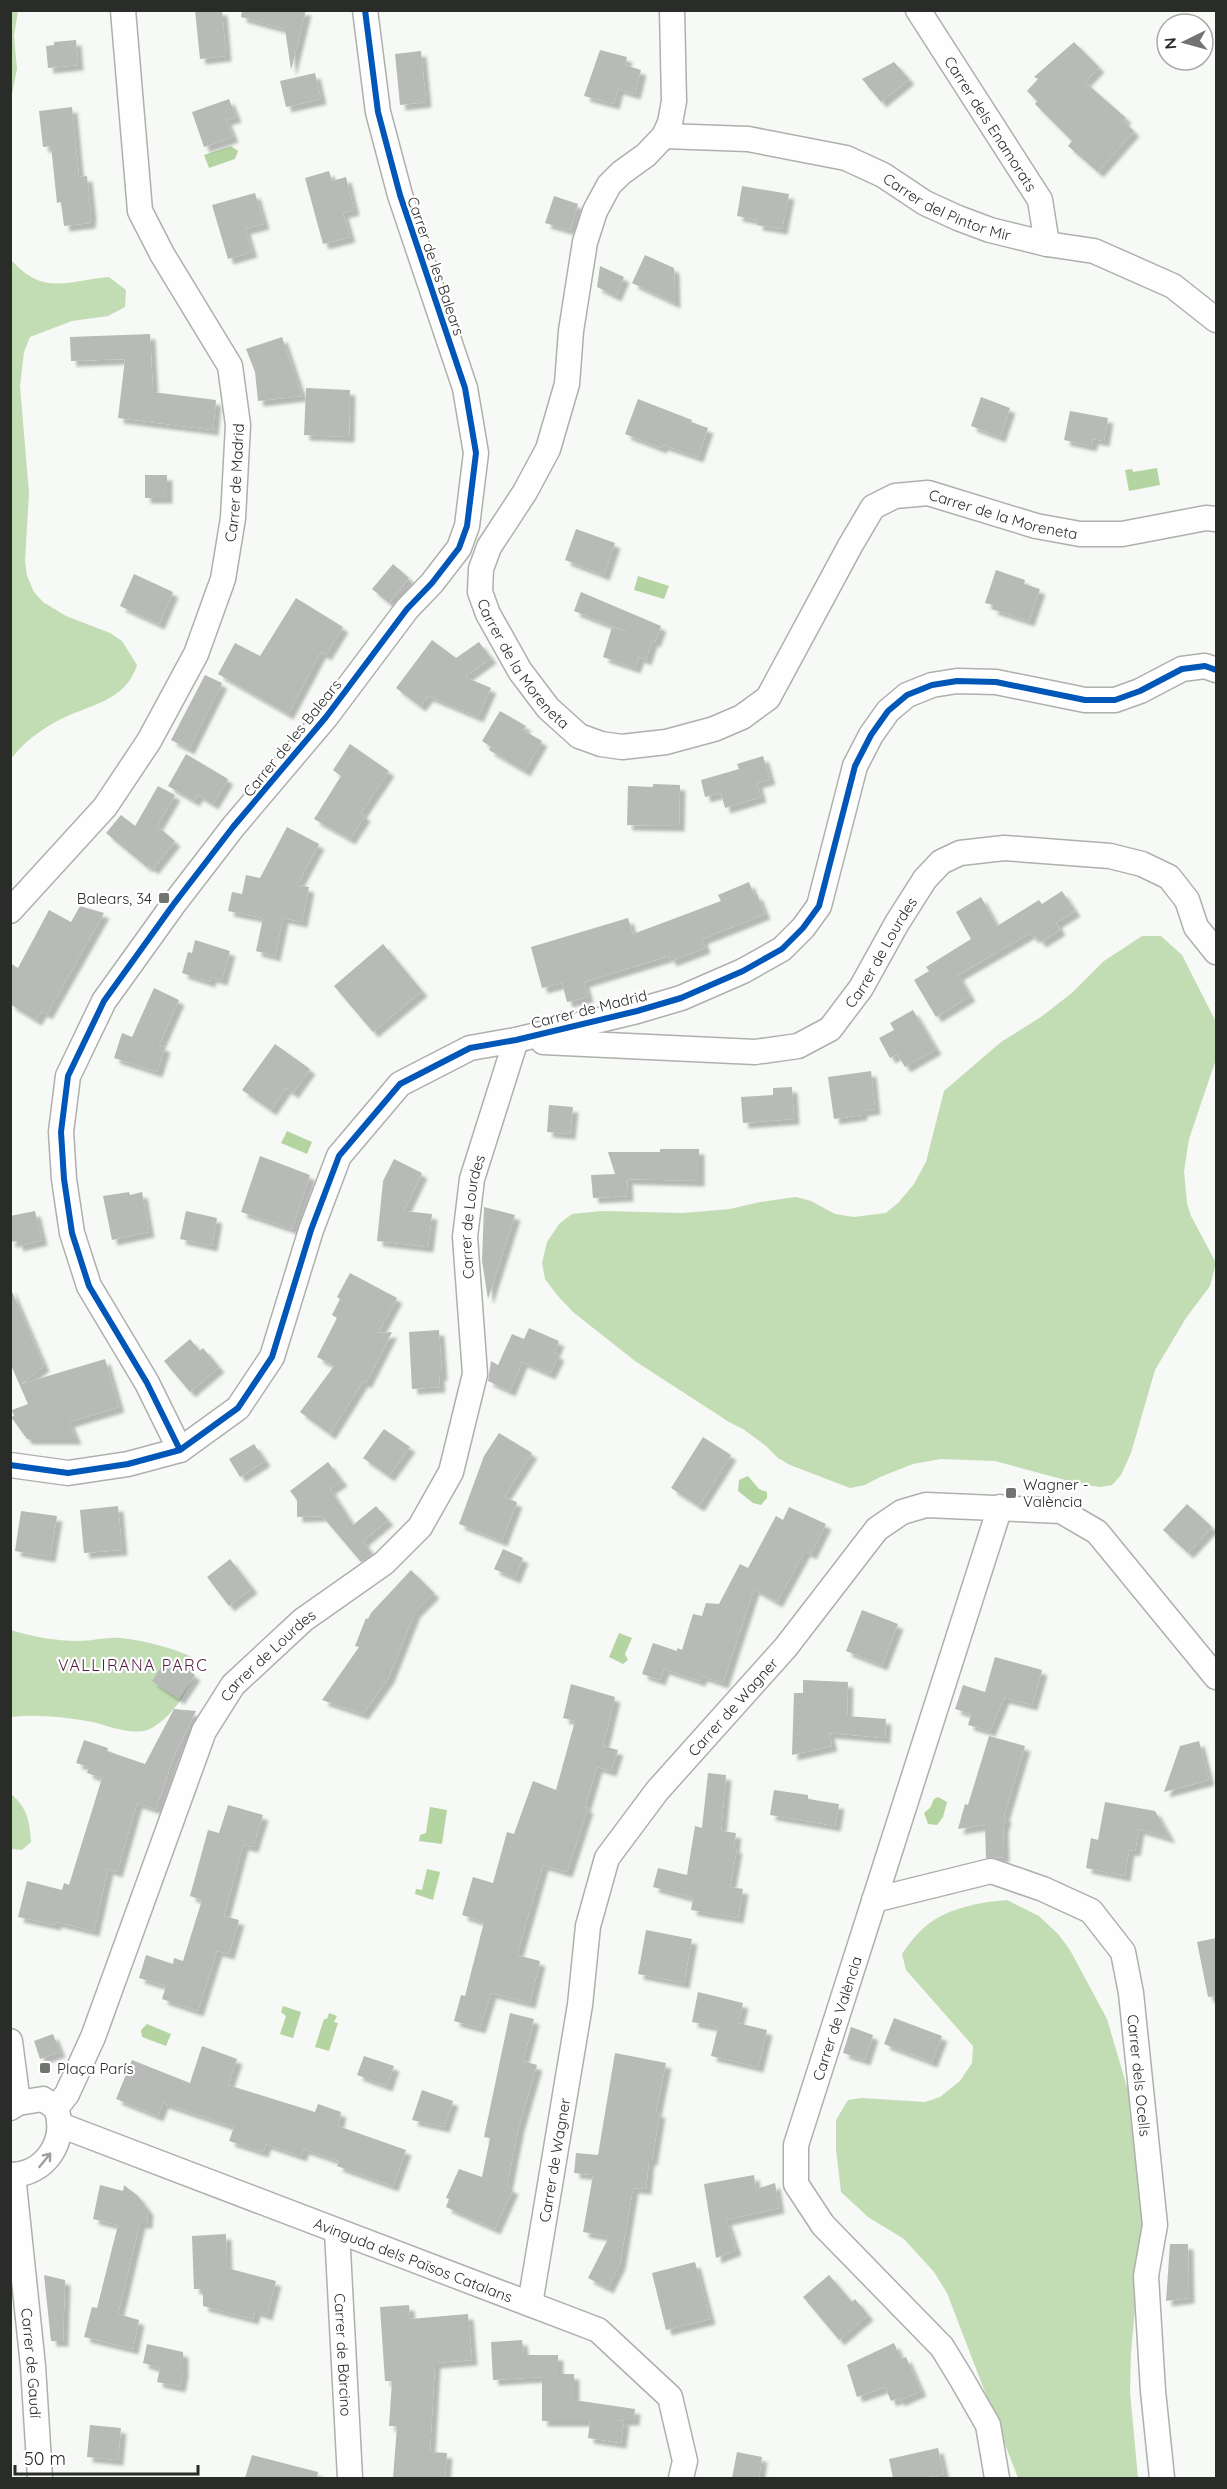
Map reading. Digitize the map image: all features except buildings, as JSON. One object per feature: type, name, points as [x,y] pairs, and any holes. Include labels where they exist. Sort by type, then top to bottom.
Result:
[{"type":"street","name":"Carrer de Madrid","points":[[10,911],[105,807],[149,741],[196,654],[223,579],[232,518],[238,425],[230,366],[167,264],[140,211],[123,10]]},
{"type":"street","name":"Carrer de les Balears","points":[[180,1450],[147,1383],[89,1286],[72,1233],[64,1179],[61,1132],[68,1076],[104,1001],[173,905],[233,827],[326,717],[407,609],[432,583],[459,548],[467,526],[476,453],[465,388],[400,195],[378,112],[365,10]]},
{"type":"street","name":"Carrer de la Moreneta","points":[[672,10],[674,101],[670,123],[664,136],[646,155],[609,185],[595,211],[584,253],[571,331],[567,384],[548,449],[525,492],[489,547],[481,569],[480,592],[488,614],[520,671],[548,708],[579,736],[602,744],[622,747],[666,742],[714,729],[742,717],[768,698],[844,556],[873,507],[895,496],[928,493],[1036,526],[1080,534],[1122,534],[1216,519]]},
{"type":"street","name":"Carrer dels Enamorats","points":[[918,10],[1040,200],[1047,244]]},
{"type":"street","name":"Carrer del Pintor Mir","points":[[664,136],[748,139],[846,158],[883,174],[925,203],[958,218],[990,230],[1047,244],[1094,251],[1173,286],[1216,320]]},
{"type":"street","points":[[452,556],[481,569]]},
{"type":"street","name":"Carrer de Madrid","points":[[10,1465],[68,1473],[128,1464],[180,1450],[238,1408],[272,1357],[311,1230],[339,1156],[400,1084],[470,1048],[516,1040],[681,998],[743,971],[782,949],[803,928],[819,906],[855,766],[871,735],[888,711],[907,695],[932,685],[957,681],[996,682],[1085,700],[1115,700],[1140,691],[1182,669],[1205,666],[1216,670]]},
{"type":"street","name":"Carrer de Lourdes","points":[[12,2175],[39,2168],[55,2147],[58,2117],[93,2037],[204,1731],[233,1685],[303,1620],[384,1563],[420,1527],[451,1472],[475,1374],[465,1237],[472,1179],[516,1040],[676,1050],[755,1052],[798,1046],[830,1029],[861,988],[897,923],[925,879],[941,862],[960,853],[1004,848],[1110,856],[1142,864],[1169,878],[1175,885],[1187,900],[1196,927],[1216,952]]},
{"type":"street","name":"Carrer de Wagner","points":[[531,2304],[580,2005],[588,1926],[607,1858],[657,1791],[786,1647],[877,1529],[902,1512],[926,1505],[1061,1511],[1097,1532],[1216,1677]]},
{"type":"street","name":"Carrer de València","points":[[996,2478],[988,2425],[942,2347],[823,2225],[796,2184],[796,2145],[1000,1507]]},
{"type":"street","name":"Carrer dels Ocells","points":[[874,1900],[990,1871],[1043,1889],[1091,1911],[1123,1952],[1131,1993],[1155,2225],[1146,2276],[1153,2391],[1162,2478]]},
{"type":"street","points":[[10,2041],[14,2105]]},
{"type":"street","name":"Avinguda dels Països Catalans","points":[[14,2105],[43,2099],[58,2117],[337,2231],[598,2330],[670,2397],[685,2461],[681,2478]]},
{"type":"street","name":"Carrer de Gaudí","points":[[12,2175],[33,2366],[40,2478]]},
{"type":"street","name":"Carrer de Bàrcino","points":[[337,2231],[350,2478]]},
{"type":"shaded area","points":[[11,10],[18,11],[14,36],[17,69],[11,99]]},
{"type":"shaded area","points":[[231,146],[238,151],[235,159],[209,168],[204,155]]},
{"type":"shaded area","points":[[11,260],[23,271],[45,282],[56,284],[109,277],[126,290],[125,307],[108,316],[72,321],[30,337],[24,352],[20,386],[29,493],[25,561],[27,576],[34,592],[43,602],[66,616],[110,633],[122,641],[137,665],[132,677],[115,695],[50,725],[26,743],[11,759]]},
{"type":"shaded area","points":[[1157,468],[1160,485],[1129,491],[1125,470],[1132,469],[1133,472]]},
{"type":"shaded area","points":[[638,576],[669,586],[664,599],[634,590]]},
{"type":"shaded area","points":[[1142,936],[1161,936],[1182,955],[1216,1022],[1216,1059],[1189,1139],[1184,1171],[1187,1203],[1191,1216],[1216,1263],[1210,1286],[1186,1318],[1155,1370],[1131,1453],[1121,1475],[1112,1485],[1101,1487],[1084,1485],[995,1461],[941,1459],[913,1464],[865,1485],[850,1488],[790,1465],[778,1458],[743,1429],[635,1361],[573,1312],[545,1279],[542,1263],[547,1242],[559,1224],[572,1214],[602,1211],[683,1213],[730,1209],[796,1197],[811,1201],[835,1214],[854,1217],[886,1213],[914,1184],[926,1162],[944,1091],[1001,1042],[1041,1017],[1073,992],[1104,961]]},
{"type":"shaded area","points":[[287,1131],[312,1142],[307,1154],[281,1143]]},
{"type":"shaded area","points":[[748,1476],[759,1489],[767,1492],[767,1498],[761,1505],[753,1503],[738,1491],[739,1480]]},
{"type":"shaded area","points":[[11,1630],[36,1637],[62,1640],[121,1638],[158,1645],[192,1657],[194,1668],[192,1677],[181,1700],[173,1710],[157,1725],[147,1730],[127,1731],[62,1717],[11,1717]]},
{"type":"shaded area","points":[[619,1633],[632,1638],[625,1654],[628,1660],[623,1664],[609,1657]]},
{"type":"shaded area","points":[[11,1794],[21,1804],[28,1821],[31,1842],[22,1850],[11,1849]]},
{"type":"shaded area","points":[[938,1797],[947,1802],[943,1817],[937,1825],[928,1824],[924,1813]]},
{"type":"shaded area","points":[[430,1807],[447,1810],[442,1844],[419,1841],[420,1835],[426,1833]]},
{"type":"shaded area","points":[[427,1869],[440,1872],[433,1900],[415,1894],[416,1889],[422,1890]]},
{"type":"shaded area","points":[[1007,1900],[1039,1916],[1059,1935],[1070,1950],[1107,2019],[1132,2104],[1143,2222],[1131,2353],[1130,2392],[1138,2478],[1018,2478],[947,2293],[934,2272],[904,2239],[868,2217],[841,2192],[836,2149],[836,2120],[848,2100],[862,2098],[925,2102],[940,2097],[960,2081],[972,2063],[973,2046],[906,1970],[902,1954],[923,1928],[935,1919],[976,1904]]},
{"type":"shaded area","points":[[283,2006],[301,2012],[293,2038],[280,2034],[286,2016],[281,2012]]},
{"type":"shaded area","points":[[329,2013],[337,2016],[334,2022],[338,2023],[329,2051],[315,2047],[324,2019],[327,2019]]},
{"type":"shaded area","points":[[147,2024],[171,2034],[166,2046],[142,2037],[141,2030]]},
{"type":"cycle path","points":[[180,1450],[147,1383],[89,1286],[72,1233],[64,1179],[61,1132],[68,1076],[104,1001],[173,905],[233,827],[326,717],[407,609],[432,583],[459,548],[467,526],[476,453],[465,388],[400,195],[378,112],[365,10]]},
{"type":"cycle path","points":[[10,1465],[68,1473],[128,1464],[180,1450],[238,1408],[272,1357],[311,1230],[339,1156],[400,1084],[470,1048],[516,1040],[681,998],[743,971],[782,949],[803,928],[819,906],[855,766],[871,735],[888,711],[907,695],[932,685],[957,681],[996,682],[1085,700],[1115,700],[1140,691],[1182,669],[1205,666],[1216,670]]},
{"type":"place","name":"Balears, 34","points":[[164,898]]},
{"type":"place","name":"Wagner - València","points":[[1011,1493]]},
{"type":"place","name":"Plaça París","points":[[45,2068]]},
{"type":"district","name":"VALLIRANA PARC","points":[[133,1665]]}]
